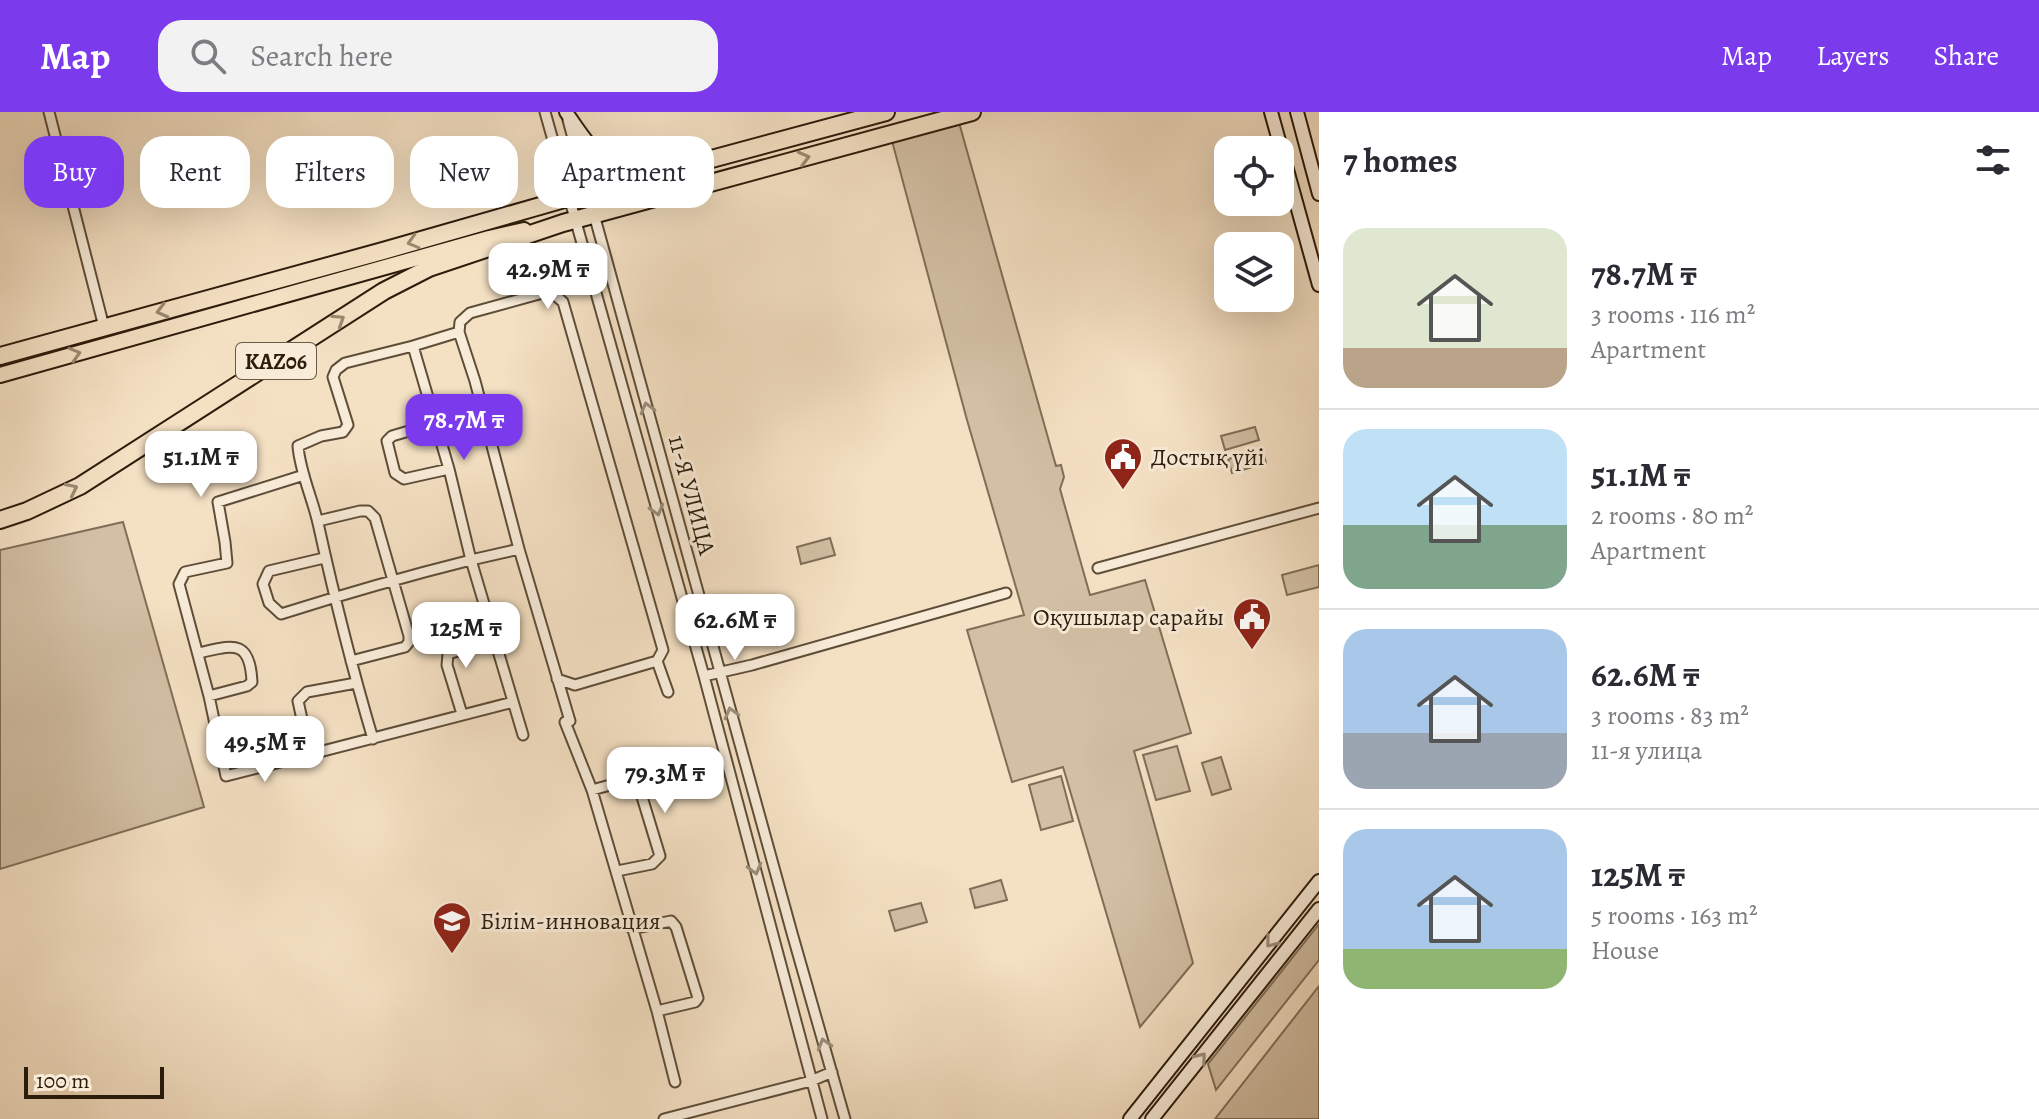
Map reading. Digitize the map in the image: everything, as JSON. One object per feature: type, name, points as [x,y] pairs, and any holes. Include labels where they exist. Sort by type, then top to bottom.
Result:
[{"type":"highway","points":[[714,158],[886,112]]},
{"type":"highway","name":"KАZ06","points":[[0,520],[80,486],[384,291],[429,268],[594,214],[972,112]]},
{"type":"highway","points":[[0,356],[534,208]]},
{"type":"main road","points":[[566,112],[584,136]]},
{"type":"main road","points":[[1271,112],[1319,285]]},
{"type":"main road","points":[[1297,112],[1319,194]]},
{"type":"main road","name":"KАZ06","points":[[0,375],[489,238],[570,221]]},
{"type":"main road","points":[[1130,1119],[1319,881]]},
{"type":"main road","points":[[1152,1119],[1319,909]]},
{"type":"street","points":[[49,112],[104,327]]},
{"type":"street","name":"11-Я УЛИЦА","points":[[545,112],[552,136]]},
{"type":"street","name":"11-Я УЛИЦА","points":[[566,112],[573,136]]},
{"type":"street","name":"11-Я УЛИЦА","points":[[569,208],[570,221],[704,676],[822,1119]]},
{"type":"street","name":"11-Я УЛИЦА","points":[[593,208],[845,1119]]},
{"type":"street","points":[[557,679],[575,685],[657,661],[663,650],[563,302],[550,291],[470,313],[460,322],[459,332],[567,722],[617,871],[675,1082]]},
{"type":"street","points":[[373,739],[324,558],[318,521],[298,446],[321,436],[343,432],[348,425],[333,377],[345,363],[459,332]]},
{"type":"street","points":[[413,346],[449,469],[471,560],[523,735]]},
{"type":"street","points":[[436,423],[392,436],[387,441],[395,473],[404,479],[449,469]]},
{"type":"street","points":[[304,475],[218,502],[227,563],[185,572],[179,584],[209,696],[226,776],[513,702]]},
{"type":"street","points":[[1098,568],[1319,508]]},
{"type":"street","points":[[318,521],[360,511],[368,511],[375,518],[409,636],[405,647],[351,661]]},
{"type":"street","points":[[324,558],[269,571],[263,584],[269,603],[281,614],[391,580],[519,549]]},
{"type":"street","points":[[704,676],[1006,593]]},
{"type":"street","points":[[462,714],[447,665],[448,654],[495,640]]},
{"type":"street","points":[[198,653],[231,646],[240,648],[246,653],[252,675],[252,682],[247,686],[209,696]]},
{"type":"street","points":[[657,661],[668,692]]},
{"type":"street","points":[[310,756],[298,701],[307,692],[356,683]]},
{"type":"street","points":[[592,790],[632,779],[639,787],[660,856],[652,864],[617,871]]},
{"type":"street","points":[[632,929],[671,921],[676,927],[698,998],[695,1002],[657,1011]]},
{"type":"street","points":[[664,1119],[811,1081],[832,1072]]},
{"type":"shaded area","points":[[958,119],[1056,466],[1061,465],[1064,477],[1060,489],[1090,595],[1145,580],[1191,733],[1134,751],[1193,963],[1140,1027],[1063,767],[1012,782],[967,630],[1024,615],[967,420],[892,141]]},
{"type":"shaded area","points":[[1255,427],[1259,440],[1225,450],[1221,436]]},
{"type":"shaded area","points":[[1262,449],[1266,463],[1232,473],[1228,459]]},
{"type":"shaded area","points":[[123,522],[204,807],[0,869],[0,550]]},
{"type":"shaded area","points":[[830,538],[835,555],[801,564],[797,547]]},
{"type":"shaded area","points":[[1319,565],[1319,587],[1287,595],[1282,575]]},
{"type":"shaded area","points":[[1177,746],[1190,791],[1156,800],[1143,755]]},
{"type":"shaded area","points":[[1221,757],[1231,789],[1212,795],[1202,763]]},
{"type":"shaded area","points":[[1061,776],[1073,821],[1041,830],[1029,785]]},
{"type":"shaded area","points":[[1001,880],[1007,900],[975,908],[970,889]]},
{"type":"shaded area","points":[[921,903],[927,922],[895,931],[889,911]]},
{"type":"shaded area","points":[[1319,924],[1319,960],[1216,1090],[1208,1064]]},
{"type":"shaded area","points":[[1319,986],[1319,1119],[1215,1119]]},
{"type":"place","name":"Достық үйі","points":[[1123,491]]},
{"type":"place","name":"Оқушылар сарайы","points":[[1252,651]]},
{"type":"place","name":"Білім-инновация","points":[[452,955]]}]
